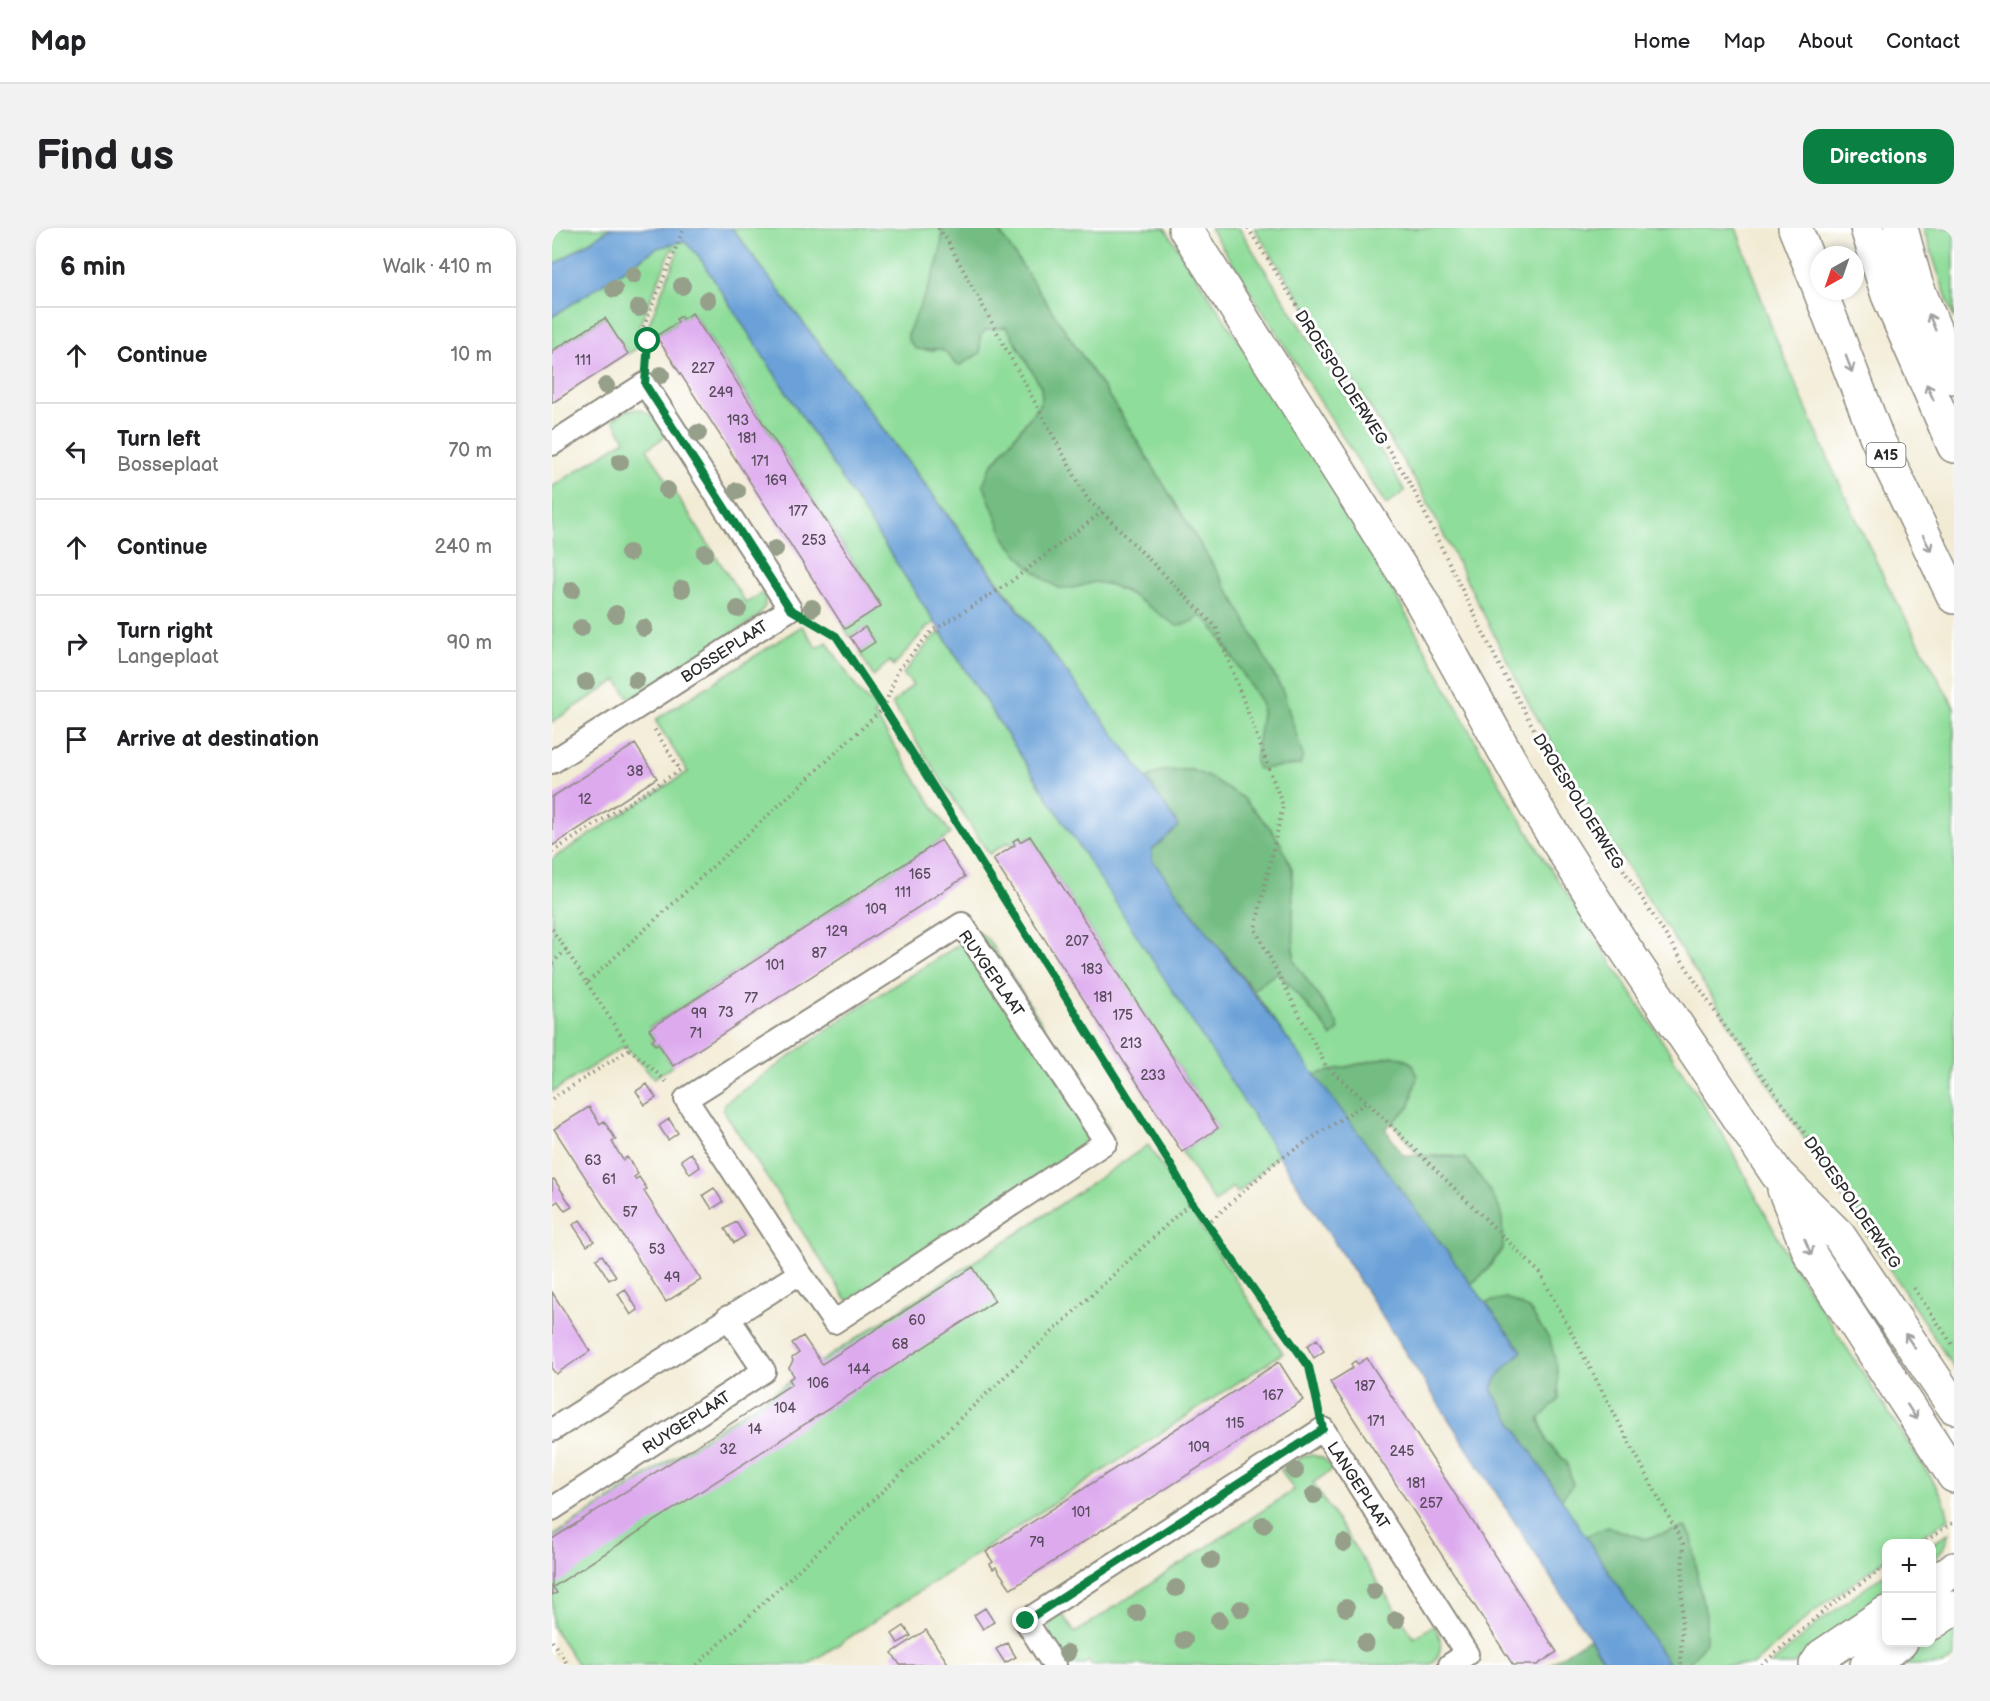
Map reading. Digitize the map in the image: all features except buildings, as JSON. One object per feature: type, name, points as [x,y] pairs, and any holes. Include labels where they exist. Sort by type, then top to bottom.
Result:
[{"type":"main road","name":"DROESPOLDERWEG","points":[[1185,228],[1419,597],[1537,809],[1626,950],[1778,1174],[1839,1236],[1954,1407]]},
{"type":"main road","points":[[1795,228],[1810,264]]},
{"type":"main road","name":"A15","points":[[1803,228],[1810,252]]},
{"type":"main road","points":[[1868,228],[1888,295],[1954,446]]},
{"type":"main road","points":[[1901,228],[1916,284],[1954,376]]},
{"type":"main road","name":"A15","points":[[1825,300],[1877,438],[1954,597]]},
{"type":"main road","name":"DROESPOLDERWEG","points":[[1778,1174],[1811,1256],[1954,1476]]},
{"type":"main road","points":[[1936,1581],[1954,1569]]},
{"type":"main road","points":[[1936,1620],[1954,1608]]},
{"type":"main road","points":[[1816,1665],[1822,1656],[1882,1616]]},
{"type":"main road","points":[[1867,1665],[1894,1647]]},
{"type":"street","points":[[552,444],[645,384],[790,609]]},
{"type":"street","name":"BOSSEPLAAT","points":[[552,762],[790,609]]},
{"type":"street","name":"RUYGEPLAAT","points":[[962,924],[1106,1142],[834,1322],[800,1273],[686,1099],[962,924]]},
{"type":"street","points":[[552,1430],[800,1273]]},
{"type":"street","name":"RUYGEPLAAT","points":[[552,1509],[764,1371],[728,1317]]},
{"type":"street","name":"LANGEPLAAT","points":[[1054,1665],[1026,1621],[1323,1429],[1467,1654],[1449,1665]]},
{"type":"path","points":[[645,384],[648,341],[642,331],[684,228]]},
{"type":"path","points":[[938,228],[947,240],[1088,500],[1216,627],[1283,806],[1255,929],[1326,1066],[1367,1102],[1540,1273],[1683,1544],[1681,1665]]},
{"type":"path","name":"DROESPOLDERWEG","points":[[1248,228],[1411,485],[1500,667],[1540,740],[1721,1021],[1868,1220]]},
{"type":"path","points":[[587,983],[884,708],[898,670],[931,632],[1009,583],[1102,512]]},
{"type":"path","points":[[790,609],[836,636],[884,708],[1172,1167],[1191,1201],[1309,1367],[1323,1429]]},
{"type":"path","points":[[552,852],[680,770],[640,705]]},
{"type":"path","points":[[552,929],[630,1049],[686,1099]]},
{"type":"path","points":[[552,963],[566,950]]},
{"type":"path","points":[[552,1099],[630,1049]]},
{"type":"path","points":[[1207,1224],[1277,1161],[1367,1102]]},
{"type":"path","points":[[697,1665],[1191,1201]]},
{"type":"path","name":"DROESPOLDERWEG","points":[[1907,1279],[1954,1347]]},
{"type":"path","points":[[1928,1539],[1954,1522]]},
{"type":"path","points":[[1762,1665],[1827,1608],[1882,1570]]},
{"type":"path","points":[[552,1641],[568,1665]]},
{"type":"green space","points":[[552,228],[611,228],[552,266]]},
{"type":"green space","points":[[732,228],[942,228],[942,242],[936,269],[908,333],[908,340],[927,351],[942,349],[955,364],[960,365],[980,353],[980,336],[986,330],[1005,327],[1041,387],[1042,398],[1038,407],[990,467],[1073,588],[1095,582],[1111,585],[1189,623],[1201,616],[1211,624],[1261,702],[1262,713],[1296,765],[1300,765],[1283,692],[1236,603],[1120,413],[997,228],[1165,228],[1297,430],[1368,545],[1482,753],[1543,857],[1722,1133],[1791,1262],[1933,1481],[1944,1500],[1949,1519],[1917,1539],[1882,1539],[1882,1562],[1811,1614],[1753,1665],[1688,1665],[1706,1615],[1698,1582],[1692,1537],[1686,1527],[1645,1539],[1608,1527],[1585,1536],[1561,1499],[1573,1484],[1566,1462],[1547,1442],[1506,1298],[1485,1303],[1471,1284],[1486,1272],[1503,1248],[1454,1156],[1419,1156],[1392,1122],[1410,1106],[1392,1056],[1313,1075],[1253,990],[1277,972],[1332,1036],[1294,961],[1292,869],[1271,829],[1242,797],[1192,770],[1161,771],[1147,779]]},
{"type":"green space","points":[[942,228],[997,228],[1120,413],[1236,603],[1283,692],[1303,756],[1300,765],[1258,769],[1255,762],[1262,713],[1261,702],[1211,624],[1201,616],[1189,623],[1177,626],[1127,592],[1111,585],[1095,582],[1073,588],[1059,588],[1028,566],[1005,539],[983,484],[990,468],[1038,407],[1042,398],[1041,387],[1006,327],[986,330],[980,336],[980,353],[960,365],[955,364],[942,350],[916,349],[908,340],[908,333],[936,269],[942,242]]},
{"type":"green space","points":[[1210,228],[1239,228],[1405,491],[1386,505]]},
{"type":"green space","points":[[1254,228],[1736,228],[1773,331],[1833,470],[1888,586],[1954,707],[1954,1368],[1590,810],[1529,704],[1422,492],[1360,391]]},
{"type":"green space","points":[[1923,228],[1954,228],[1954,319]]},
{"type":"green space","points":[[684,241],[698,255],[935,623],[927,627],[894,666],[890,661],[873,676],[860,652],[874,641],[865,627],[850,637],[845,629],[881,605],[693,313],[682,319],[681,316],[677,319],[678,322],[651,339],[646,331],[678,251],[672,248],[637,331],[645,343],[628,354],[604,318],[552,351],[552,317],[657,248]]},
{"type":"green space","points":[[636,409],[650,415],[666,436],[647,449],[746,603],[765,591],[765,606],[757,618],[630,700],[617,680],[552,722],[552,487],[625,440],[613,419],[626,411]]},
{"type":"green space","points":[[802,626],[817,648],[827,642],[858,690],[877,710],[874,714],[951,834],[649,1028],[655,1038],[652,1041],[655,1045],[658,1043],[673,1066],[654,1078],[624,1046],[552,1092],[552,859],[688,772],[655,720]]},
{"type":"green space","points":[[941,633],[1279,1154],[1238,1193],[1232,1187],[1215,1203],[1182,1152],[1218,1128],[1030,836],[1020,842],[1018,839],[1013,846],[1009,842],[989,854],[892,704],[913,685],[903,674],[934,636]]},
{"type":"green space","points":[[1192,770],[1207,776],[1242,797],[1271,829],[1281,844],[1292,869],[1294,961],[1337,1023],[1339,1029],[1332,1037],[1278,972],[1253,990],[1151,860],[1152,850],[1177,827],[1176,822],[1147,779],[1161,771]]},
{"type":"green space","points":[[979,932],[989,941],[1109,1128],[853,1301],[846,1299],[723,1110],[725,1103],[855,1010]]},
{"type":"green space","points":[[1392,1056],[1403,1058],[1413,1064],[1417,1077],[1410,1106],[1385,1129],[1403,1155],[1465,1158],[1487,1186],[1502,1213],[1503,1248],[1485,1272],[1471,1284],[1313,1075]]},
{"type":"green space","points":[[1148,1145],[1283,1353],[807,1665],[578,1665],[552,1626],[552,1537],[1018,1233]]},
{"type":"green space","points":[[1506,1298],[1529,1309],[1550,1340],[1557,1367],[1559,1399],[1539,1419],[1547,1442],[1566,1462],[1573,1485],[1561,1499],[1493,1393],[1498,1376],[1522,1351],[1485,1303]]},
{"type":"green space","points":[[1311,1455],[1323,1458],[1333,1469],[1313,1483],[1414,1638],[1434,1625],[1441,1646],[1435,1661],[1430,1665],[1092,1665],[1089,1661],[1083,1665],[1064,1665],[1052,1645],[1049,1631],[1054,1618],[1061,1612],[1075,1633],[1294,1490],[1281,1470],[1302,1457]]},
{"type":"green space","points":[[1608,1527],[1645,1539],[1686,1527],[1692,1537],[1698,1582],[1706,1615],[1706,1642],[1688,1665],[1669,1665],[1585,1536]]},
{"type":"green space","points":[[1949,1533],[1943,1549],[1936,1558],[1936,1541]]},
{"type":"green space","points":[[1882,1576],[1882,1604],[1792,1665],[1770,1665],[1818,1623]]},
{"type":"green space","points":[[1954,1627],[1954,1658],[1943,1665],[1896,1665],[1923,1647],[1936,1647],[1936,1639]]},
{"type":"green space","points":[[1589,1638],[1607,1665],[1549,1665]]},
{"type":"water","points":[[611,228],[732,228],[1130,755],[1178,827],[1152,850],[1152,860],[1522,1351],[1498,1376],[1493,1393],[1669,1665],[1607,1665],[698,255],[684,241],[657,248],[552,317],[552,266]]},
{"type":"route","points":[[648,341],[645,384],[790,609],[836,636],[884,708],[1172,1167],[1191,1201],[1309,1367],[1323,1429],[1026,1621]]}]
